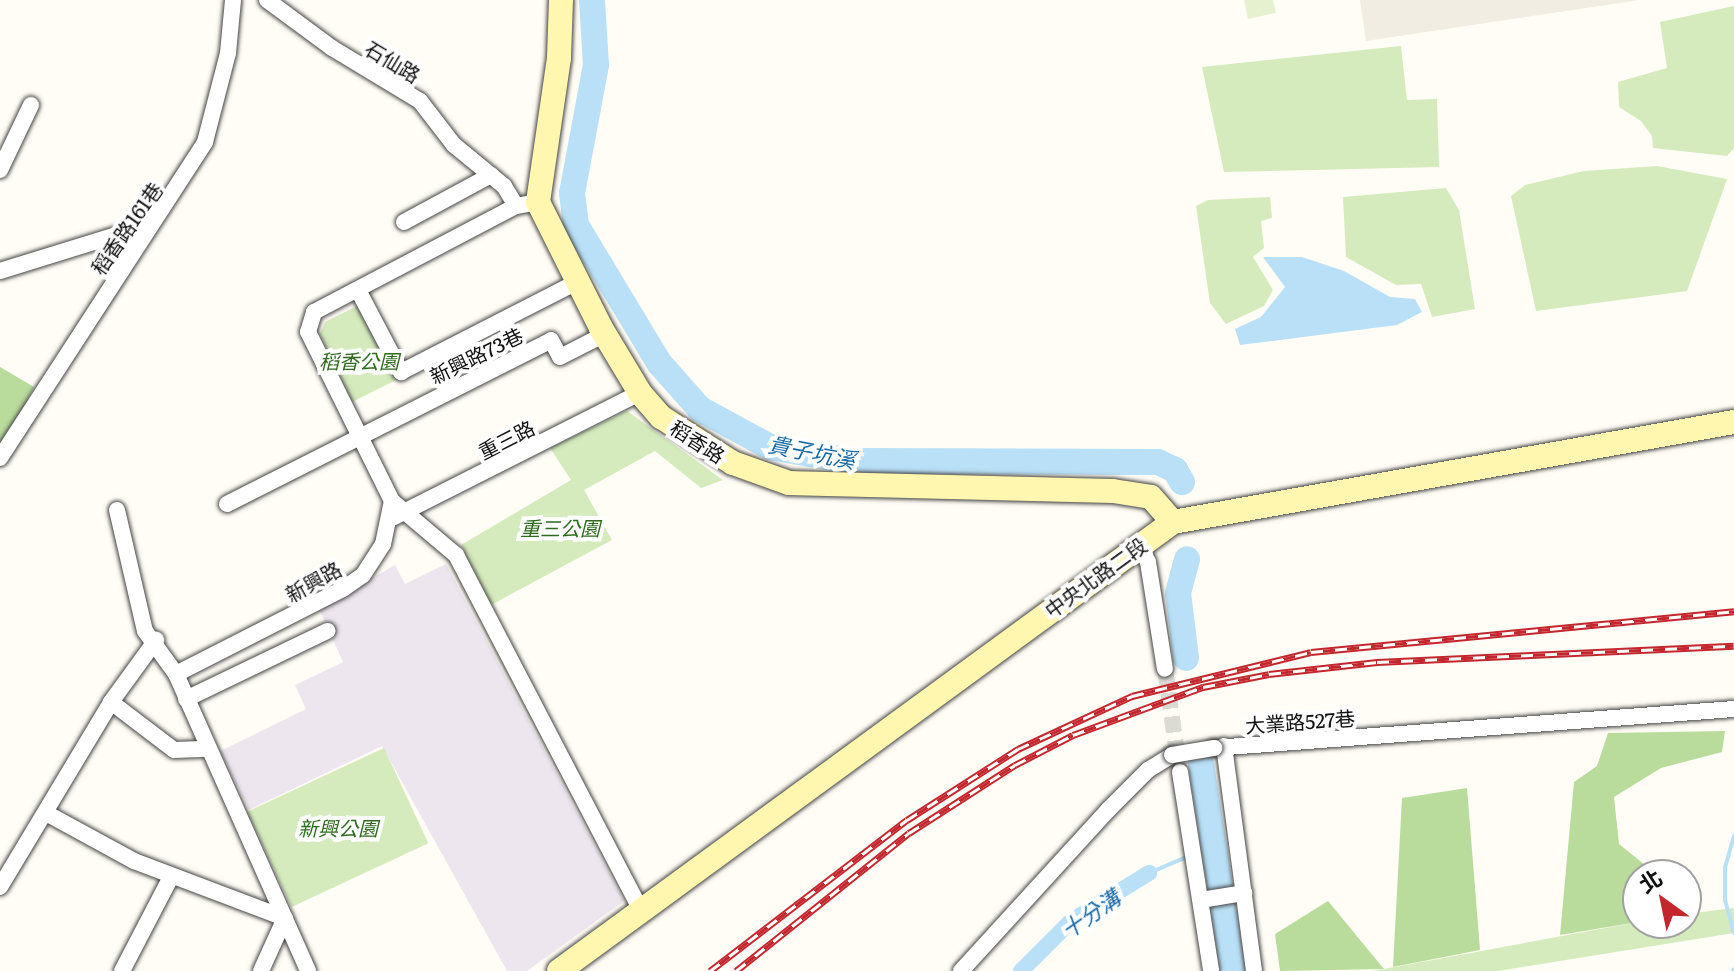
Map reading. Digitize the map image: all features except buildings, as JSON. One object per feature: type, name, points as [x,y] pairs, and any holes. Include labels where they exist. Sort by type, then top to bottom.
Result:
[{"type":"street","name":"稻香路161巷","points":[[0,458],[205,142],[228,53],[233,0]]},
{"type":"street","name":"石仙路","points":[[267,0],[332,48],[420,101],[454,145],[527,204]]},
{"type":"street","points":[[561,0],[559,58],[527,204],[314,312],[308,332],[394,511],[456,555],[466,571],[641,911]]},
{"type":"street","points":[[0,170],[31,105]]},
{"type":"street","points":[[404,222],[491,175]]},
{"type":"street","name":"稻香路","points":[[527,204],[577,282],[640,393],[703,447],[755,473],[789,483],[1113,491],[1151,497],[1173,522]]},
{"type":"street","points":[[0,271],[123,233],[140,239]]},
{"type":"street","points":[[358,290],[401,372],[577,282]]},
{"type":"street","name":"新興路73巷","points":[[356,436],[551,340],[560,357],[605,334]]},
{"type":"street","name":"重三路","points":[[394,511],[640,393]]},
{"type":"street","name":"中央北路二段","points":[[559,971],[1173,522],[1200,514],[1734,422]]},
{"type":"street","points":[[227,504],[356,436]]},
{"type":"street","points":[[117,510],[145,631],[156,640],[176,674],[308,971]]},
{"type":"street","name":"新興路","points":[[176,674],[363,575],[383,544],[394,511]]},
{"type":"street","points":[[1139,545],[1148,562],[1165,669]]},
{"type":"street","points":[[186,699],[327,631]]},
{"type":"street","points":[[0,887],[111,702],[156,640]]},
{"type":"street","points":[[111,702],[174,750],[208,749]]},
{"type":"street","name":"大業路527巷","points":[[961,971],[1108,810],[1148,770],[1172,755],[1219,747],[1734,709]]},
{"type":"street","points":[[1219,747],[1254,971]]},
{"type":"street","points":[[1180,772],[1211,971]]},
{"type":"street","points":[[46,813],[171,877],[285,918]]},
{"type":"street","points":[[122,971],[171,877]]},
{"type":"street","points":[[1201,900],[1244,893]]},
{"type":"street","points":[[261,971],[285,918]]},
{"type":"shaded area","points":[[1360,0],[1640,0],[1366,41]]},
{"type":"shaded area","points":[[446,564],[624,901],[527,971],[507,971],[382,746],[249,810],[220,751],[306,709],[295,685],[343,662],[319,609],[395,565],[405,584]]},
{"type":"green space","points":[[1244,0],[1273,0],[1276,13],[1248,19]]},
{"type":"green space","points":[[1734,6],[1734,148],[1727,156],[1653,148],[1652,136],[1641,121],[1619,107],[1618,82],[1667,68],[1660,22]]},
{"type":"green space","points":[[1401,46],[1407,100],[1437,99],[1439,167],[1224,172],[1202,67]]},
{"type":"green space","points":[[1657,166],[1727,179],[1687,291],[1536,311],[1511,196],[1525,185],[1584,171]]},
{"type":"green space","points":[[1446,188],[1459,210],[1475,309],[1432,317],[1421,284],[1396,285],[1346,257],[1343,197]]},
{"type":"green space","points":[[1270,197],[1272,218],[1261,221],[1264,248],[1253,257],[1273,290],[1264,306],[1226,324],[1210,303],[1196,206],[1208,200]]},
{"type":"green space","name":"稻香公園","points":[[359,305],[398,379],[352,402],[320,334],[325,322]]},
{"type":"green space","points":[[0,367],[34,387],[0,455]]},
{"type":"green space","name":"重三公園","points":[[627,411],[723,480],[701,488],[655,451],[584,490],[612,540],[491,605],[461,545],[571,480],[550,448]]},
{"type":"green space","points":[[1725,731],[1722,752],[1661,768],[1614,797],[1619,844],[1638,859],[1622,859],[1622,925],[1560,935],[1574,782],[1597,766],[1608,733]]},
{"type":"green space","name":"新興公園","points":[[384,748],[428,843],[292,907],[247,812]]},
{"type":"green space","points":[[1467,788],[1480,950],[1393,967],[1402,798]]},
{"type":"green space","points":[[1328,901],[1384,969],[1280,971],[1275,934]]},
{"type":"green space","points":[[1734,908],[1734,933],[1702,938],[1702,912]]},
{"type":"green space","points":[[1622,925],[1622,939],[1697,939],[1498,971],[1373,971]]},
{"type":"water","points":[[1263,257],[1302,257],[1344,271],[1390,297],[1415,299],[1422,312],[1397,325],[1240,345],[1235,329],[1261,317],[1285,287]]},
{"type":"waterway","name":"貴子坑溪","points":[[592,0],[596,65],[572,193],[576,225],[660,364],[700,409],[770,447],[850,461],[1158,462],[1175,470],[1182,482]]},
{"type":"waterway","name":"貴子坑溪","points":[[655,367],[659,361]]},
{"type":"waterway","name":"貴子坑溪","points":[[1186,658],[1178,593],[1187,559]]},
{"type":"waterway","name":"貴子坑溪","points":[[1201,764],[1233,971]]},
{"type":"waterway","points":[[1734,836],[1725,868],[1725,900],[1734,933]]},
{"type":"waterway","points":[[1197,853],[1214,848]]},
{"type":"waterway","name":"十分溝","points":[[1149,873],[1189,856]]},
{"type":"waterway","name":"十分溝","points":[[1021,971],[1071,921],[1149,873]]},
{"type":"tunnel","points":[[1165,669],[1179,767]]},
{"type":"railway","points":[[710,971],[907,820],[1018,749],[1132,696],[1311,652],[1734,611]]},
{"type":"railway","points":[[736,971],[909,833],[1015,765],[1073,735],[1203,687],[1269,674],[1377,662],[1734,646]]}]
